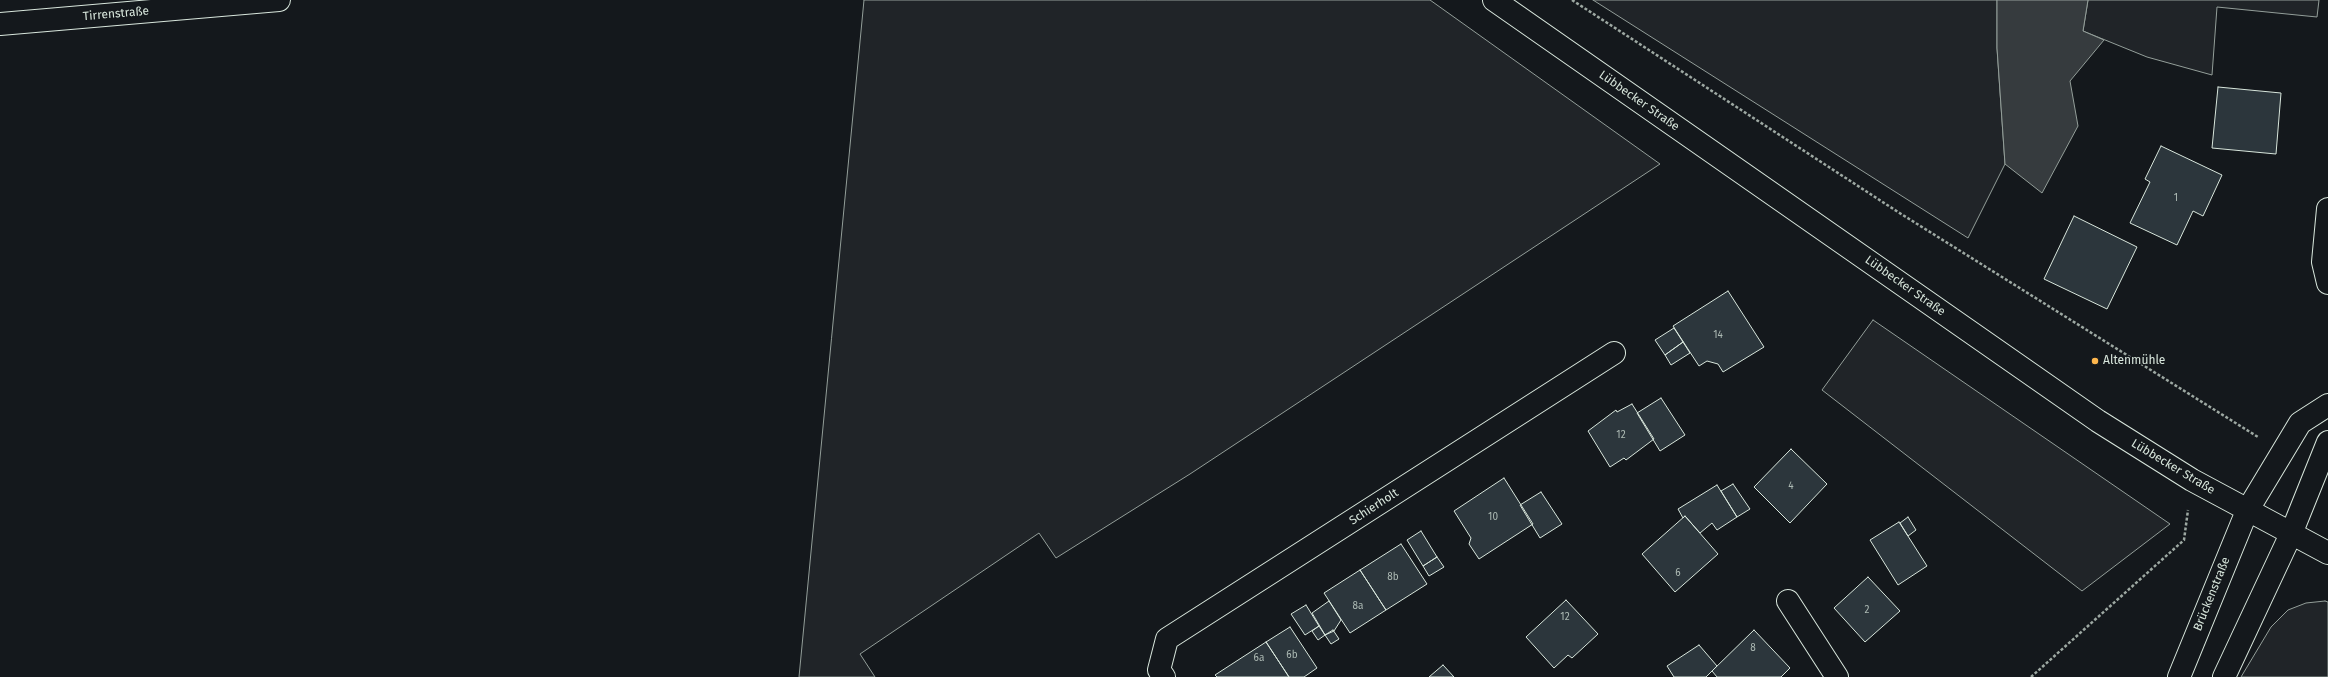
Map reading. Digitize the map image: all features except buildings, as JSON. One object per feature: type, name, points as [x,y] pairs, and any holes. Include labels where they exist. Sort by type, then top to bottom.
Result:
[{"type":"street","name":"Tirrenstraße","points":[[0,24],[279,0]]},
{"type":"street","name":"Lübbecker Straße","points":[[1494,0],[2098,421],[2192,480],[2247,511],[2328,553]]},
{"type":"street","points":[[2328,209],[2323,262],[2328,283]]},
{"type":"street","name":"Schierholt","points":[[1164,677],[1159,670],[1167,639],[1614,353]]},
{"type":"street","name":"Brückenstraße","points":[[2179,677],[2247,511],[2300,423],[2328,405]]},
{"type":"street","points":[[2224,677],[2291,534],[2328,442]]},
{"type":"street","points":[[1788,601],[1837,677]]},
{"type":"path","points":[[1572,0],[1898,212],[2256,436],[2284,449]]},
{"type":"path","points":[[2031,677],[2184,540],[2192,480]]},
{"type":"shaded area","points":[[864,0],[1430,0],[1660,164],[1190,474],[1056,558],[1039,533],[860,654],[875,677],[799,677]]},
{"type":"shaded area","points":[[1593,0],[1997,0],[1997,48],[2005,164],[1968,238]]},
{"type":"shaded area","points":[[1997,0],[2088,0],[2083,31],[2104,40],[2070,81],[2078,126],[2042,193],[2005,164],[1997,48]]},
{"type":"shaded area","points":[[2088,0],[2319,0],[2317,17],[2217,7],[2212,75],[2147,57],[2083,31]]},
{"type":"shaded area","points":[[1873,320],[2170,524],[2082,591],[1822,390]]},
{"type":"shaded area","points":[[2328,602],[2328,677],[2241,677],[2271,627],[2288,610],[2306,603]]},
{"type":"place","name":"Altenmühle","points":[[2095,361]]}]
